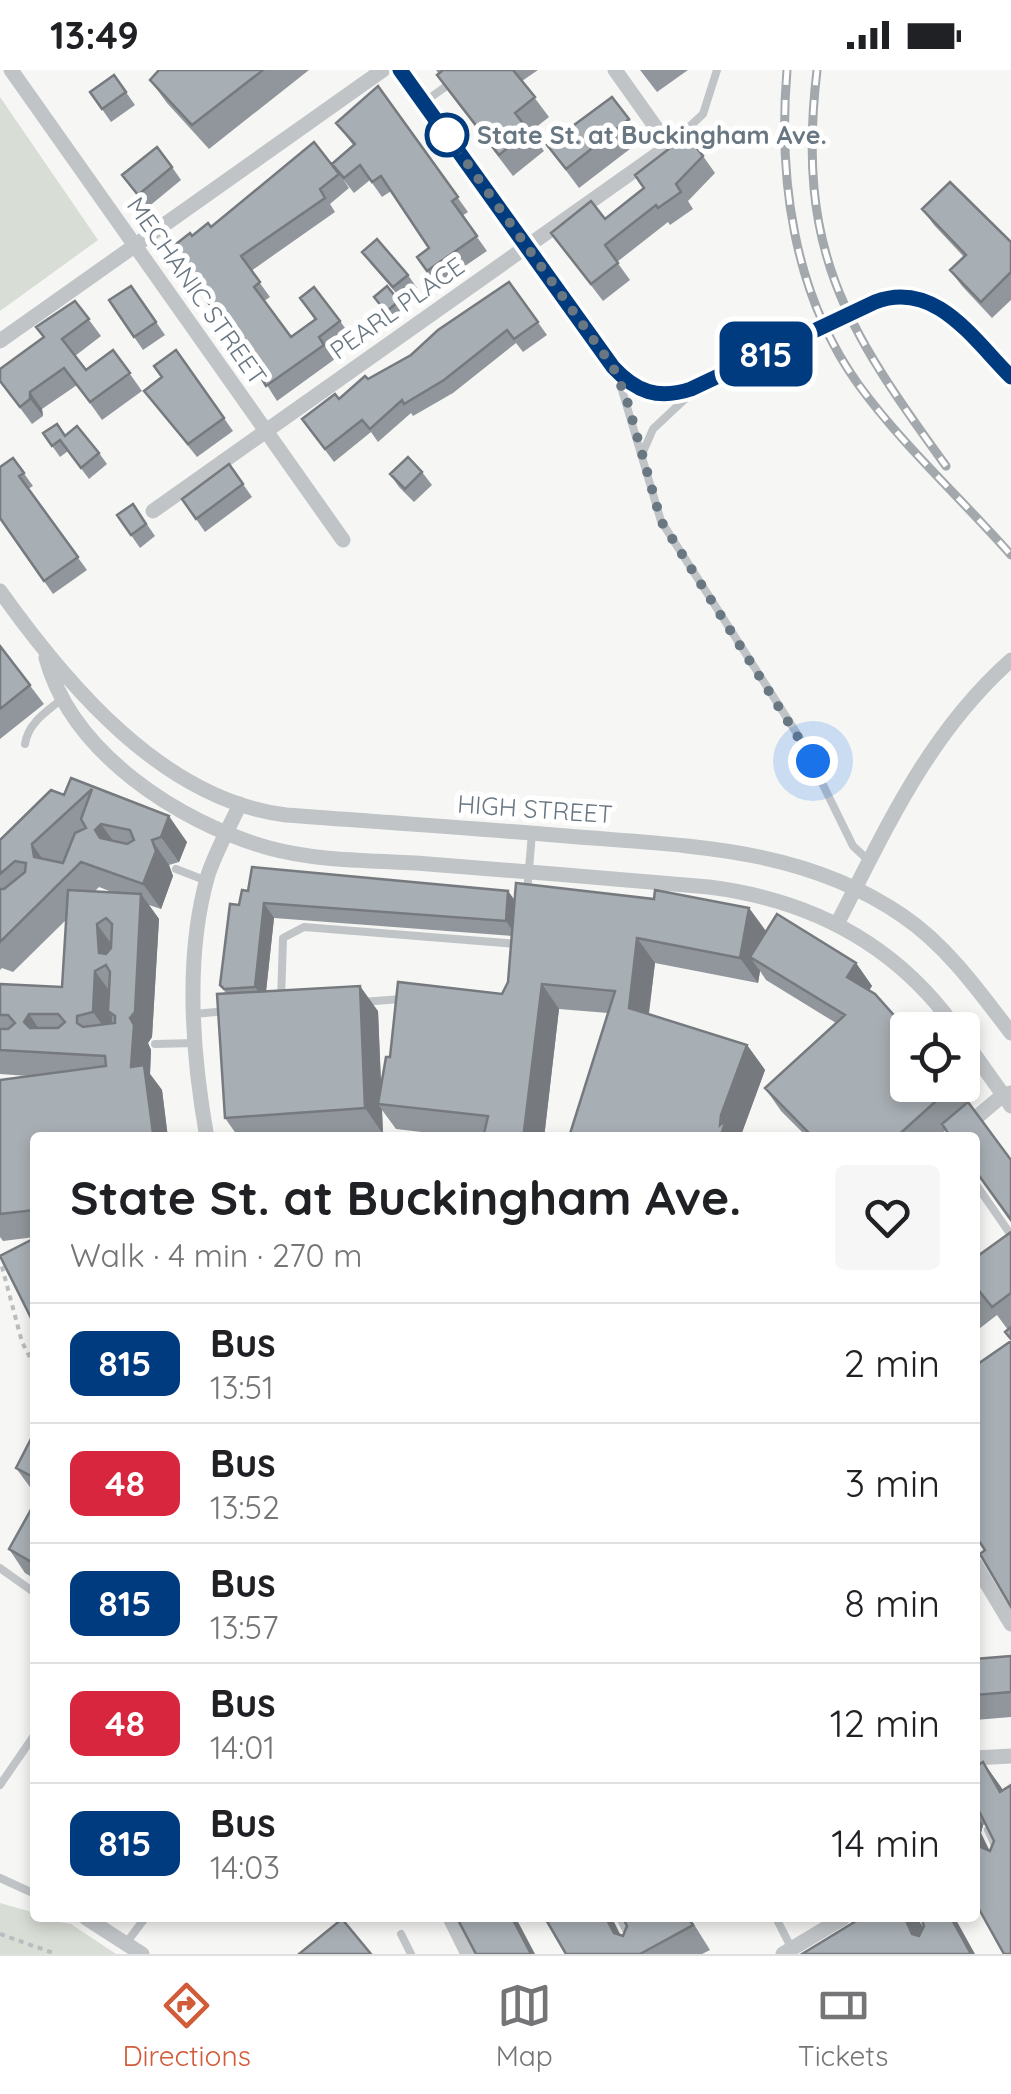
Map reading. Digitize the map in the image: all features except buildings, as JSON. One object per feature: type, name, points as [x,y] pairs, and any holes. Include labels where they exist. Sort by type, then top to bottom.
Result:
[{"type":"street","points":[[0,342],[383,70]]},
{"type":"street","points":[[400,70],[613,367],[629,383],[654,394],[679,393],[875,302],[905,294],[943,310],[1011,377]]},
{"type":"street","points":[[614,70],[670,146]]},
{"type":"street","name":"MECHANIC STREET","points":[[18,73],[343,540]]},
{"type":"street","name":"PEARL PLACE","points":[[153,511],[670,146]]},
{"type":"street","name":"HIGH STREET","points":[[0,591],[44,654],[153,756],[240,804],[286,815],[757,853],[811,868],[856,888],[903,916],[944,950],[1011,1033]]},
{"type":"street","name":"HIGH STREET","points":[[44,654],[62,699],[86,733],[127,772],[227,832],[308,855],[731,890],[781,901],[838,924],[902,968],[941,1012]]},
{"type":"street","points":[[838,924],[931,748],[969,700],[1011,660]]},
{"type":"street","points":[[206,1132],[194,1014],[199,924],[207,881],[240,804]]},
{"type":"street","points":[[960,1132],[1008,1098],[980,1061]]},
{"type":"street","points":[[980,1572],[1011,1624]]},
{"type":"street","points":[[980,1758],[1011,1756]]},
{"type":"street","points":[[93,1922],[142,1954]]},
{"type":"street","points":[[452,1922],[468,1954]]},
{"type":"street","points":[[788,1952],[837,1922]]},
{"type":"lane","points":[[670,146],[702,114],[717,70]]},
{"type":"lane","points":[[423,102],[455,81]]},
{"type":"lane","points":[[613,367],[631,411],[653,502],[671,540],[802,740],[853,846],[870,861]]},
{"type":"lane","points":[[642,462],[653,429],[705,384]]},
{"type":"lane","points":[[25,744],[26,734],[40,716],[62,699]]},
{"type":"lane","points":[[526,908],[532,833]]},
{"type":"lane","points":[[176,869],[207,881]]},
{"type":"lane","points":[[522,960],[524,926]]},
{"type":"lane","points":[[298,1006],[280,1008],[283,938],[304,927],[523,944]]},
{"type":"lane","points":[[352,1003],[407,999]]},
{"type":"lane","points":[[194,1014],[246,1010]]},
{"type":"lane","points":[[155,1044],[196,1043]]},
{"type":"lane","points":[[980,1189],[1011,1235]]},
{"type":"lane","points":[[0,1568],[30,1589]]},
{"type":"lane","points":[[0,1784],[30,1741]]},
{"type":"lane","points":[[988,1830],[1000,1856]]},
{"type":"lane","points":[[0,1878],[30,1892]]},
{"type":"lane","points":[[127,1942],[141,1922]]},
{"type":"lane","points":[[622,1922],[638,1954]]},
{"type":"lane","points":[[777,1922],[788,1952]]},
{"type":"lane","points":[[402,1934],[412,1954]]},
{"type":"path","points":[[18,1258],[2,1263],[22,1342],[30,1357]]},
{"type":"path","points":[[0,1934],[56,1954]]},
{"type":"shaded area","points":[[0,97],[98,240],[0,311]]},
{"type":"shaded area","points":[[0,1903],[30,1912],[30,1922],[71,1924],[116,1954],[0,1954]]},
{"type":"railway","points":[[787,70],[788,193],[805,273],[818,312],[836,349],[875,407],[1011,555]]},
{"type":"railway","points":[[817,70],[812,133],[814,188],[835,283],[880,370],[946,466]]},
{"type":"bus line","name":"815","points":[[400,70],[613,367],[637,388],[666,395],[691,389],[875,302],[905,294],[934,303],[952,317],[1011,377]]},
{"type":"place","name":"State St. at Buckingham Ave.","points":[[447,135]]},
{"type":"route","points":[[447,135],[613,367],[631,411],[661,521],[813,761]]}]
